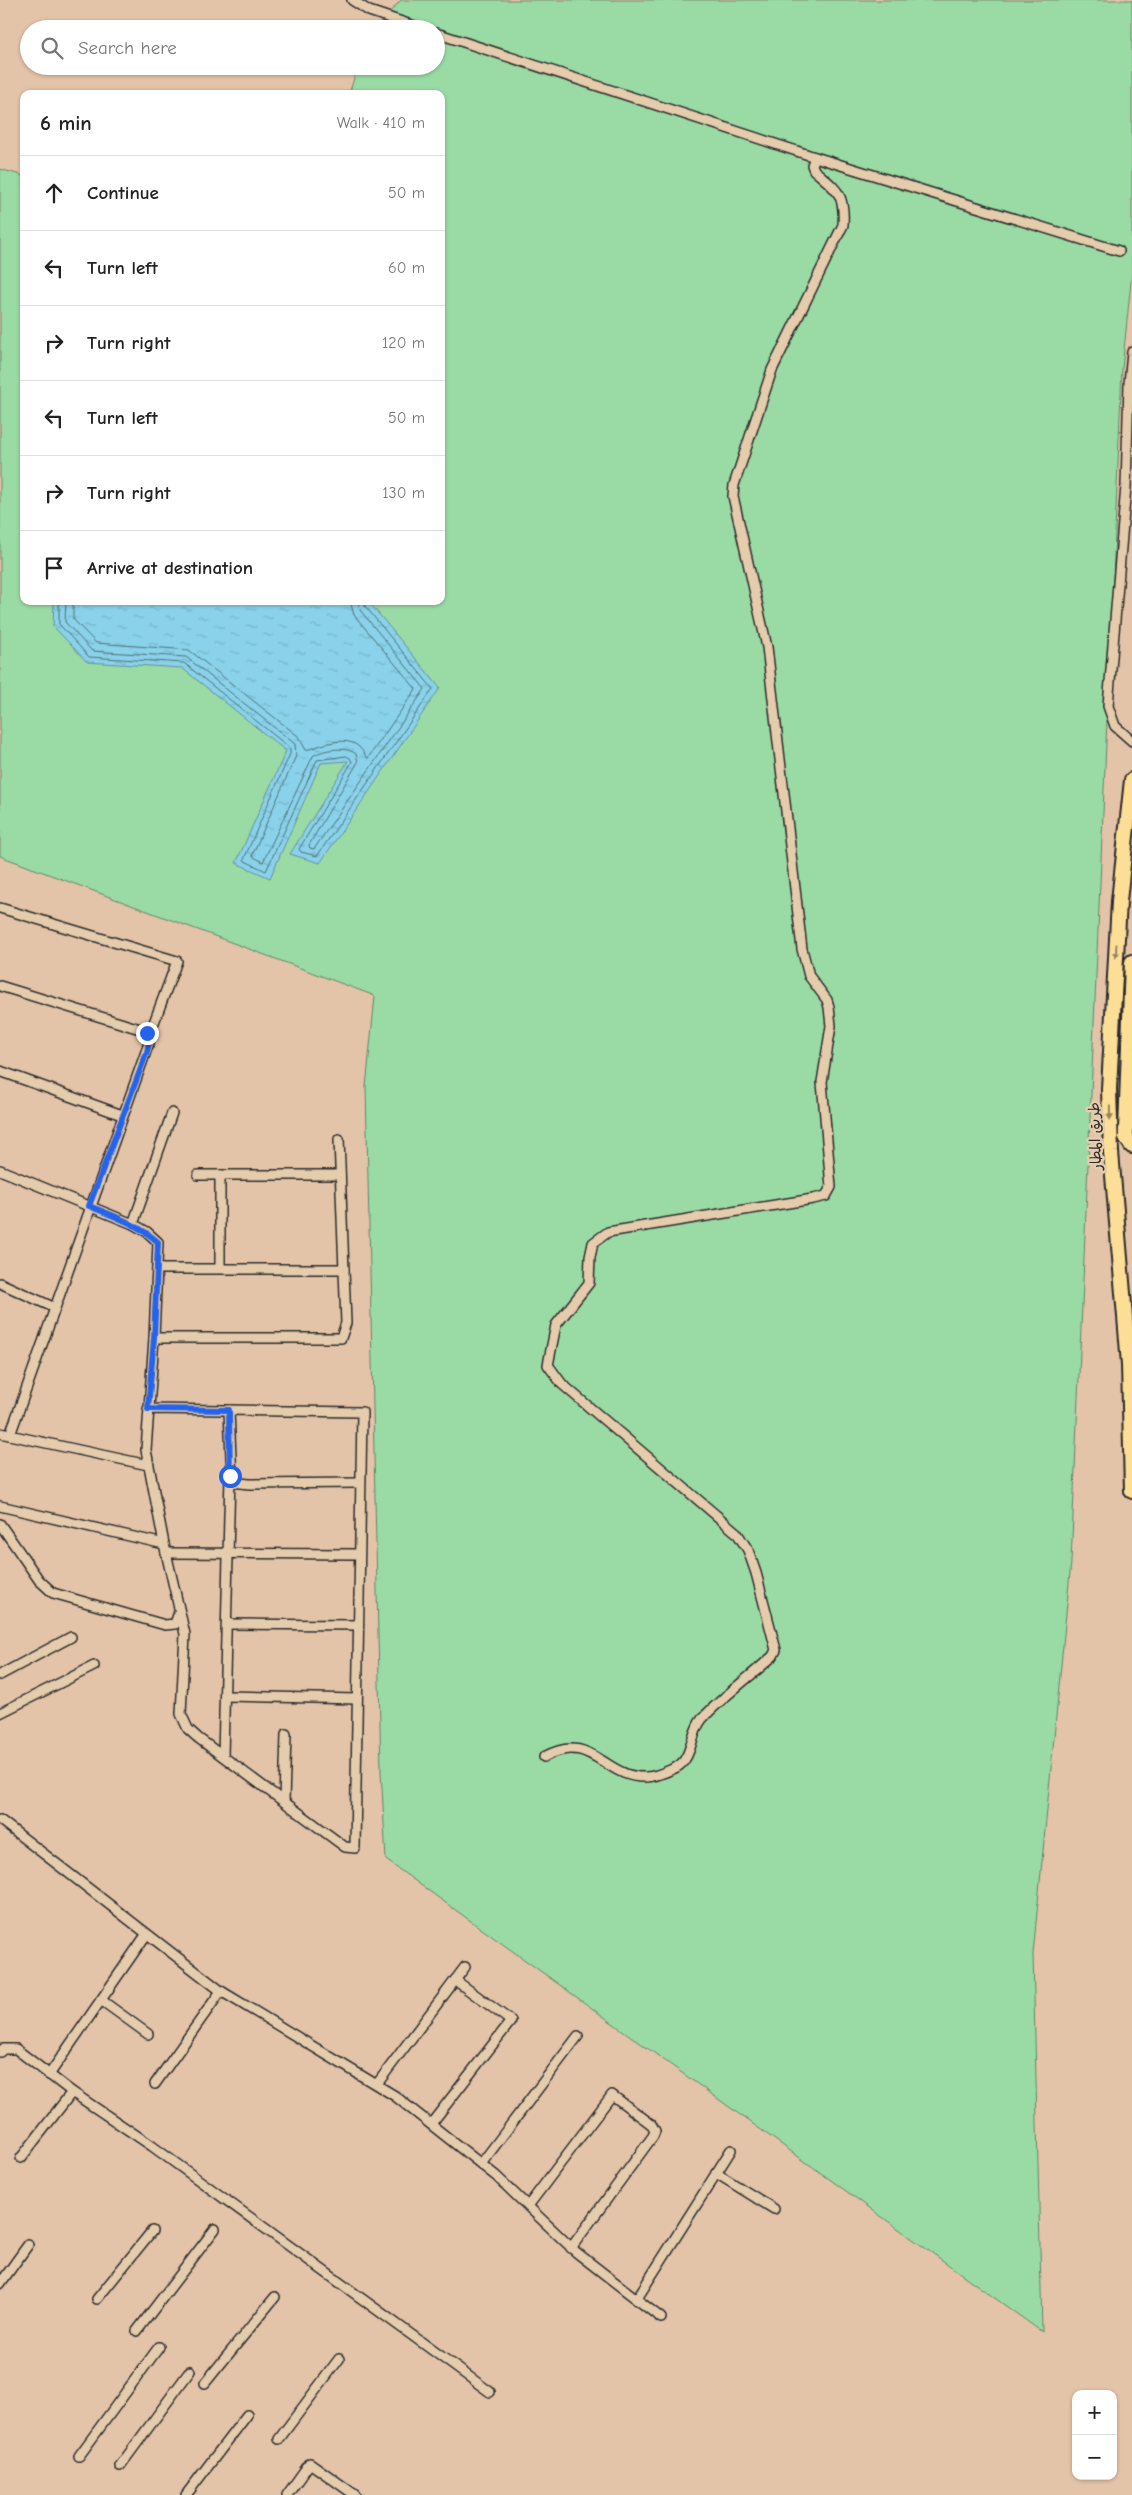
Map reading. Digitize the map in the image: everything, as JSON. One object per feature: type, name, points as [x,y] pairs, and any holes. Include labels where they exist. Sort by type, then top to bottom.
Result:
[{"type":"highway","name":"طريق المطار","points":[[1132,780],[1119,901],[1109,1089],[1112,1170],[1128,1364],[1132,1491]]},
{"type":"highway","points":[[1132,962],[1126,1131],[1126,1137],[1132,1146]]},
{"type":"street","points":[[352,0],[369,11],[396,20]]},
{"type":"street","points":[[445,36],[815,157],[1119,251]]},
{"type":"street","points":[[544,1757],[556,1750],[577,1748],[589,1752],[616,1769],[645,1777],[678,1767],[687,1755],[701,1720],[773,1656],[776,1650],[756,1573],[748,1550],[737,1533],[562,1384],[548,1365],[556,1325],[589,1283],[592,1249],[600,1237],[608,1232],[826,1196],[831,1187],[822,1082],[831,1026],[829,1007],[827,1000],[809,976],[802,950],[767,647],[734,496],[734,485],[772,370],[843,225],[844,205],[837,191],[814,170],[812,165],[815,157]]},
{"type":"street","points":[[1132,352],[1128,384],[1126,486],[1108,706],[1115,726],[1132,741]]},
{"type":"street","points":[[0,908],[177,961],[149,1036],[147,1052],[53,1307],[10,1435]]},
{"type":"street","points":[[0,986],[140,1029],[149,1036]]},
{"type":"street","points":[[0,1071],[122,1116]]},
{"type":"street","points":[[133,1224],[172,1113]]},
{"type":"street","points":[[154,1338],[341,1338],[346,1323],[339,1139]]},
{"type":"street","points":[[0,1170],[133,1224],[147,1232],[158,1242],[154,1338],[148,1409],[146,1450],[186,1647],[181,1714],[188,1729],[345,1846],[354,1848],[362,1412],[148,1409]]},
{"type":"street","points":[[198,1175],[340,1176]]},
{"type":"street","points":[[220,1175],[220,1268]]},
{"type":"street","points":[[157,1269],[344,1269]]},
{"type":"street","points":[[0,1283],[53,1307]]},
{"type":"street","points":[[223,1756],[230,1476],[229,1410]]},
{"type":"street","points":[[0,1433],[148,1465]]},
{"type":"street","points":[[230,1476],[232,1482],[236,1484],[360,1483]]},
{"type":"street","points":[[0,1506],[165,1548],[228,1553],[359,1554]]},
{"type":"street","points":[[0,1524],[40,1580],[53,1594],[165,1625],[175,1624],[179,1612]]},
{"type":"street","points":[[227,1624],[358,1625]]},
{"type":"street","points":[[0,1675],[71,1637]]},
{"type":"street","points":[[0,1713],[94,1666]]},
{"type":"street","points":[[225,1696],[357,1699]]},
{"type":"street","points":[[284,1801],[286,1734]]},
{"type":"street","points":[[0,1820],[146,1935],[221,1991],[334,2061],[378,2084],[481,2164],[571,2248],[661,2318]]},
{"type":"street","points":[[49,2075],[146,1935]]},
{"type":"street","points":[[378,2084],[465,1966]]},
{"type":"street","points":[[431,2124],[511,2021],[455,1980]]},
{"type":"street","points":[[155,2084],[221,1991]]},
{"type":"street","points":[[101,2000],[148,2034]]},
{"type":"street","points":[[481,2164],[578,2036]]},
{"type":"street","points":[[0,2052],[3,2049],[16,2049],[72,2092],[152,2146],[490,2392]]},
{"type":"street","points":[[21,2158],[72,2092]]},
{"type":"street","points":[[528,2206],[612,2095],[651,2124],[655,2131],[654,2136],[571,2248]]},
{"type":"street","points":[[636,2300],[731,2150]]},
{"type":"street","points":[[716,2174],[774,2209]]},
{"type":"street","points":[[137,2331],[216,2229]]},
{"type":"street","points":[[97,2300],[152,2231]]},
{"type":"street","points":[[0,2284],[28,2245]]},
{"type":"street","points":[[205,2383],[275,2297]]},
{"type":"street","points":[[79,2456],[159,2347]]},
{"type":"street","points":[[279,2439],[339,2359]]},
{"type":"street","points":[[120,2466],[190,2371]]},
{"type":"street","points":[[186,2495],[247,2415]]},
{"type":"street","points":[[287,2495],[310,2463],[355,2495]]},
{"type":"green space","points":[[401,0],[1132,0],[1132,272],[1122,369],[1071,1562],[1033,1954],[1042,2332],[386,1860],[381,1771],[366,1087],[375,996],[0,856],[0,169],[20,175],[20,605],[445,605],[445,90],[350,90],[355,75],[445,75],[445,20],[382,20]]},
{"type":"water","points":[[54,605],[371,605],[440,688],[320,863],[290,854],[348,761],[321,763],[270,878],[236,863],[286,751],[182,668],[87,662],[53,626]]},
{"type":"route","points":[[147,1033],[149,1043],[147,1052],[89,1206],[133,1224],[147,1232],[158,1242],[154,1338],[148,1409],[229,1410],[230,1476]]}]
